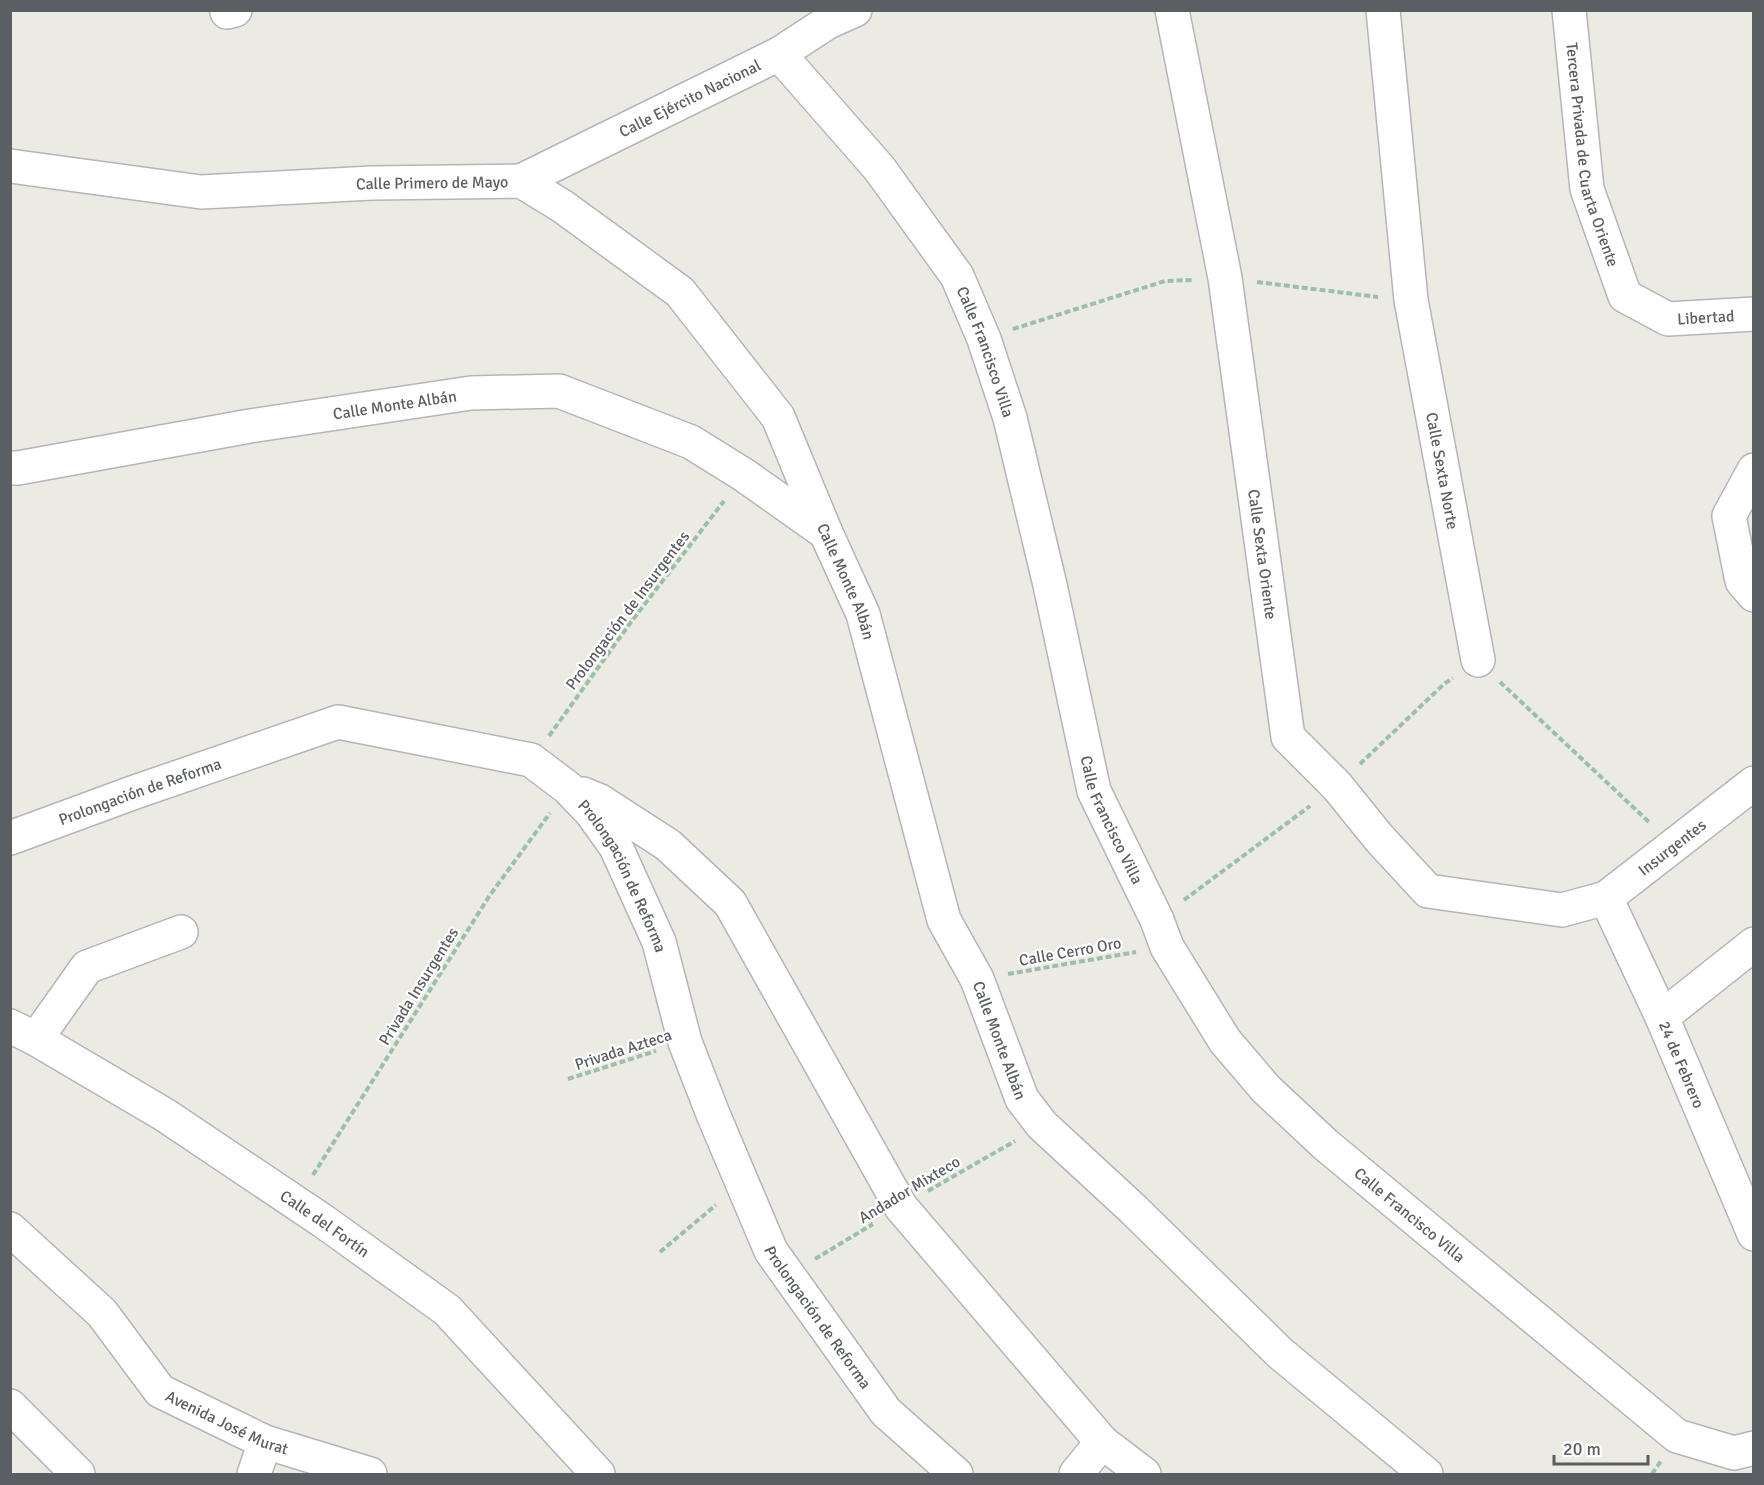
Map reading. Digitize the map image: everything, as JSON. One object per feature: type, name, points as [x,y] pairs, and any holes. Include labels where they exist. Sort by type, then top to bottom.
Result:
[{"type":"street","name":"Calle Sexta Oriente","points":[[1172,10],[1225,278],[1288,737],[1337,786],[1379,838],[1428,891],[1562,910],[1596,901]]},
{"type":"street","name":"Calle Sexta Norte","points":[[1383,10],[1411,300],[1478,660]]},
{"type":"street","name":"Tercera Privada de Cuarta Oriente","points":[[1569,10],[1587,189],[1625,296]]},
{"type":"street","name":"Calle Ejército Nacional","points":[[521,180],[779,54],[828,14]]},
{"type":"street","name":"Calle Francisco Villa","points":[[779,54],[879,168],[957,276],[984,339],[1010,418],[1050,585],[1094,791],[1157,920],[1167,947],[1226,1041],[1266,1089],[1326,1145],[1677,1436],[1734,1453],[1754,1448]]},
{"type":"street","name":"Calle Primero de Mayo","points":[[10,166],[201,192],[372,183],[521,180],[562,206],[680,292],[778,417],[826,533]]},
{"type":"street","name":"Libertad","points":[[1625,296],[1668,319],[1754,314]]},
{"type":"street","name":"Calle Monte Albán","points":[[10,468],[250,426],[471,393],[559,391],[691,442],[744,475],[826,533],[863,614],[944,920],[977,978],[1022,1099],[1042,1125],[1280,1353],[1426,1474]]},
{"type":"street","points":[[1754,470],[1729,516],[1742,581],[1754,595]]},
{"type":"street","name":"Prolongación de Reforma","points":[[10,838],[338,722],[531,760],[568,788],[591,812],[615,847],[659,942],[685,1042],[771,1251],[886,1412],[956,1474]]},
{"type":"street","name":"Insurgentes","points":[[1596,901],[1674,846],[1754,783]]},
{"type":"street","points":[[568,788],[600,801],[668,845],[730,903],[901,1207],[1102,1442],[1144,1474]]},
{"type":"street","name":"24 de Febrero","points":[[1596,901],[1662,1017],[1752,1228]]},
{"type":"street","points":[[23,1032],[87,966],[181,932]]},
{"type":"street","points":[[1662,1017],[1754,944]]},
{"type":"street","name":"Calle del Fortín","points":[[23,1032],[165,1114],[296,1202],[447,1310],[598,1474]]},
{"type":"street","name":"Avenida José Murat","points":[[10,1229],[102,1313],[160,1391],[265,1442],[370,1474]]},
{"type":"street","points":[[10,1406],[78,1474]]},
{"type":"street","points":[[254,1474],[265,1442]]},
{"type":"street","points":[[1076,1474],[1102,1442]]},
{"type":"path","name":"Prolongación de Insurgentes","points":[[531,760],[631,622],[744,475]]},
{"type":"path","points":[[1478,660],[1674,846]]},
{"type":"path","name":"Privada Insurgentes","points":[[296,1202],[490,895],[568,788]]},
{"type":"path","name":"Calle Cerro Oro","points":[[977,978],[1167,947]]},
{"type":"path","name":"Privada Azteca","points":[[568,1079],[685,1042]]},
{"type":"path","name":"Andador Mixteco","points":[[789,1276],[901,1207],[1042,1125]]},
{"type":"path","points":[[660,1252],[742,1184]]}]
